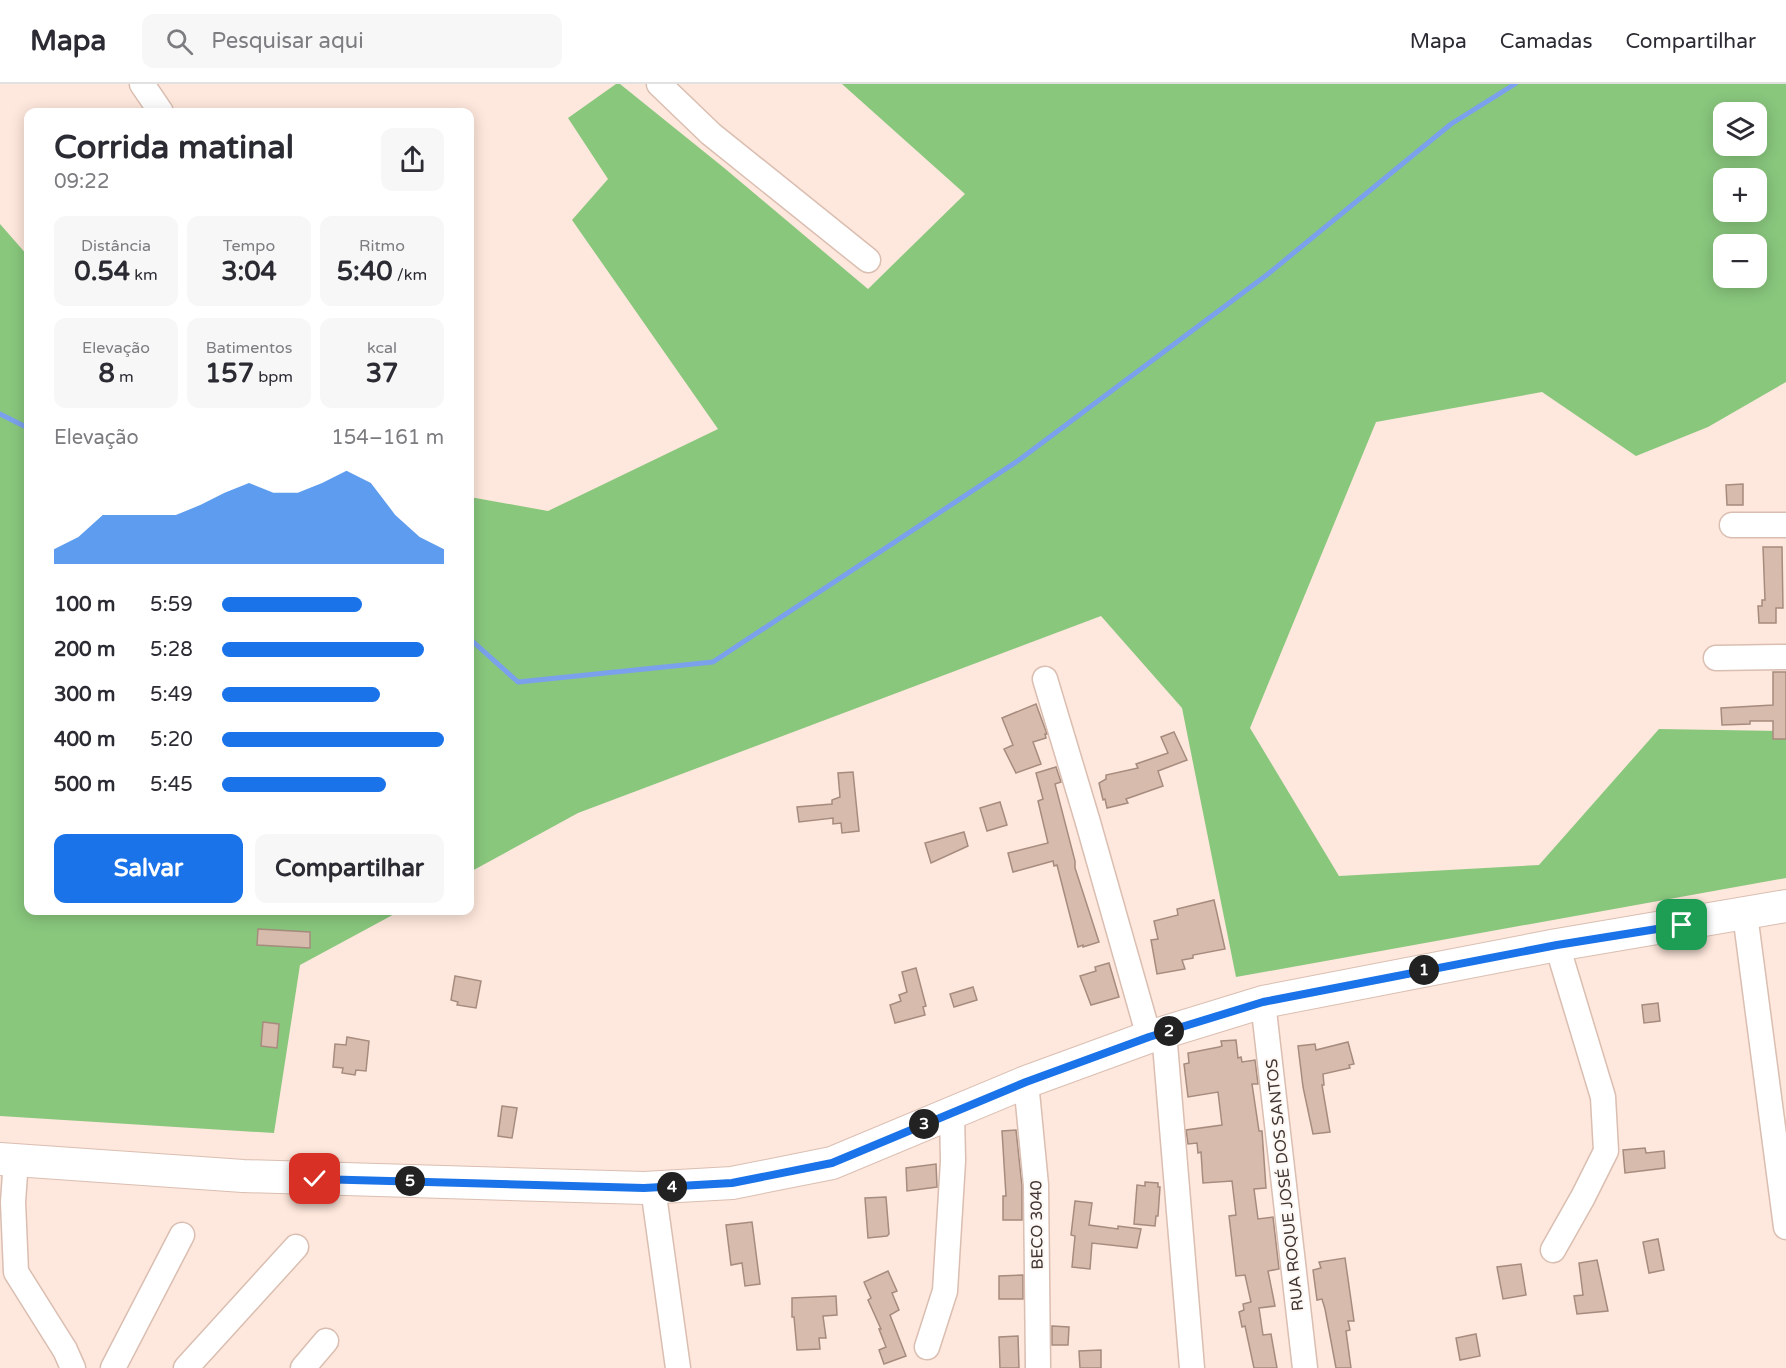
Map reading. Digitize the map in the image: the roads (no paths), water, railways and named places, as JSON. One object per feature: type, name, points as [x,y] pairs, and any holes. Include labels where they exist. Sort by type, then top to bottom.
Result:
[{"type":"main road","points":[[8,1160],[243,1176],[648,1188],[732,1183],[832,1163],[1026,1082],[1157,1034],[1263,1002],[1557,945],[1786,906]]},
{"type":"street","points":[[142,84],[158,108]]},
{"type":"street","points":[[659,84],[711,134],[868,260]]},
{"type":"street","points":[[1732,525],[1786,525]]},
{"type":"street","points":[[1716,658],[1786,657]]},
{"type":"street","points":[[1045,679],[1087,819],[1157,1034],[1192,1368]]},
{"type":"street","points":[[1745,914],[1786,1227]]},
{"type":"street","points":[[1552,1250],[1583,1197],[1606,1150],[1603,1097],[1557,945]]},
{"type":"street","name":"RUA ROQUE JOSÉ DOS SANTOS","points":[[1263,1002],[1305,1368]]},
{"type":"street","name":"BECO 3040","points":[[1026,1082],[1036,1185],[1038,1368]]},
{"type":"street","points":[[927,1347],[945,1291],[953,1161],[952,1113]]},
{"type":"street","points":[[8,1160],[13,1202],[16,1272],[65,1350],[73,1368]]},
{"type":"street","points":[[648,1188],[665,1368]]},
{"type":"street","points":[[648,1188],[678,1368]]},
{"type":"street","points":[[113,1368],[182,1234]]},
{"type":"street","points":[[186,1368],[296,1247]]},
{"type":"street","points":[[303,1368],[326,1341]]},
{"type":"waterway","points":[[474,643],[518,682],[713,662],[1019,460],[1268,274],[1451,124],[1515,84]]},
{"type":"waterway","points":[[0,414],[24,426]]}]
